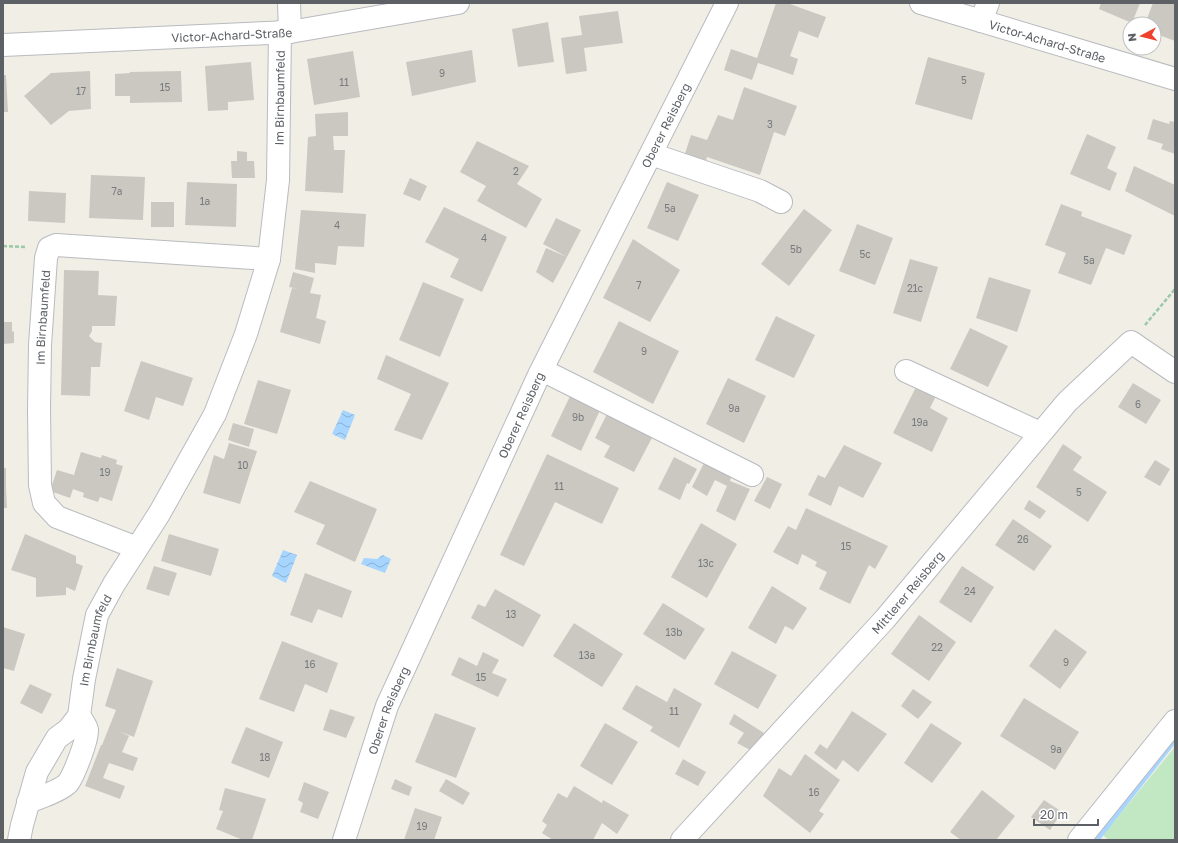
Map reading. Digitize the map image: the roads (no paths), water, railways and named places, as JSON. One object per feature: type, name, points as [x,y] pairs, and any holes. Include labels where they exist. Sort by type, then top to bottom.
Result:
[{"type":"street","name":"Im Birnbaumfeld","points":[[79,716],[84,679],[97,615],[114,584],[159,514],[215,414],[246,334],[269,259],[278,180],[285,32],[290,3]]},
{"type":"street","name":"Victor-Achard-Straße","points":[[3,45],[285,32],[458,3]]},
{"type":"street","name":"Oberer Reisberg","points":[[344,840],[387,706],[542,370],[727,3]]},
{"type":"street","name":"Victor-Achard-Straße","points":[[920,3],[984,12],[1175,79]]},
{"type":"street","points":[[651,154],[760,191],[781,202]]},
{"type":"street","name":"Im Birnbaumfeld","points":[[137,548],[57,517],[44,503],[40,485],[40,345],[46,258],[49,248],[56,245],[269,259]]},
{"type":"street","name":"Mittlerer Reisberg","points":[[682,840],[885,619],[1067,402],[1131,342],[1175,372]]},
{"type":"street","points":[[542,370],[752,475]]},
{"type":"street","points":[[906,370],[1040,433]]},
{"type":"street","points":[[19,840],[28,802],[37,772],[57,738],[68,730],[79,716],[87,730],[85,743],[68,783],[48,795],[28,802]]},
{"type":"street","points":[[1079,840],[1175,721]]},
{"type":"water","points":[[343,410],[355,415],[345,440],[332,434]]},
{"type":"water","points":[[283,550],[297,555],[286,583],[272,576]]},
{"type":"water","points":[[383,555],[391,559],[385,573],[361,564],[364,558],[377,559]]},
{"type":"waterway","points":[[1096,840],[1175,739]]}]
